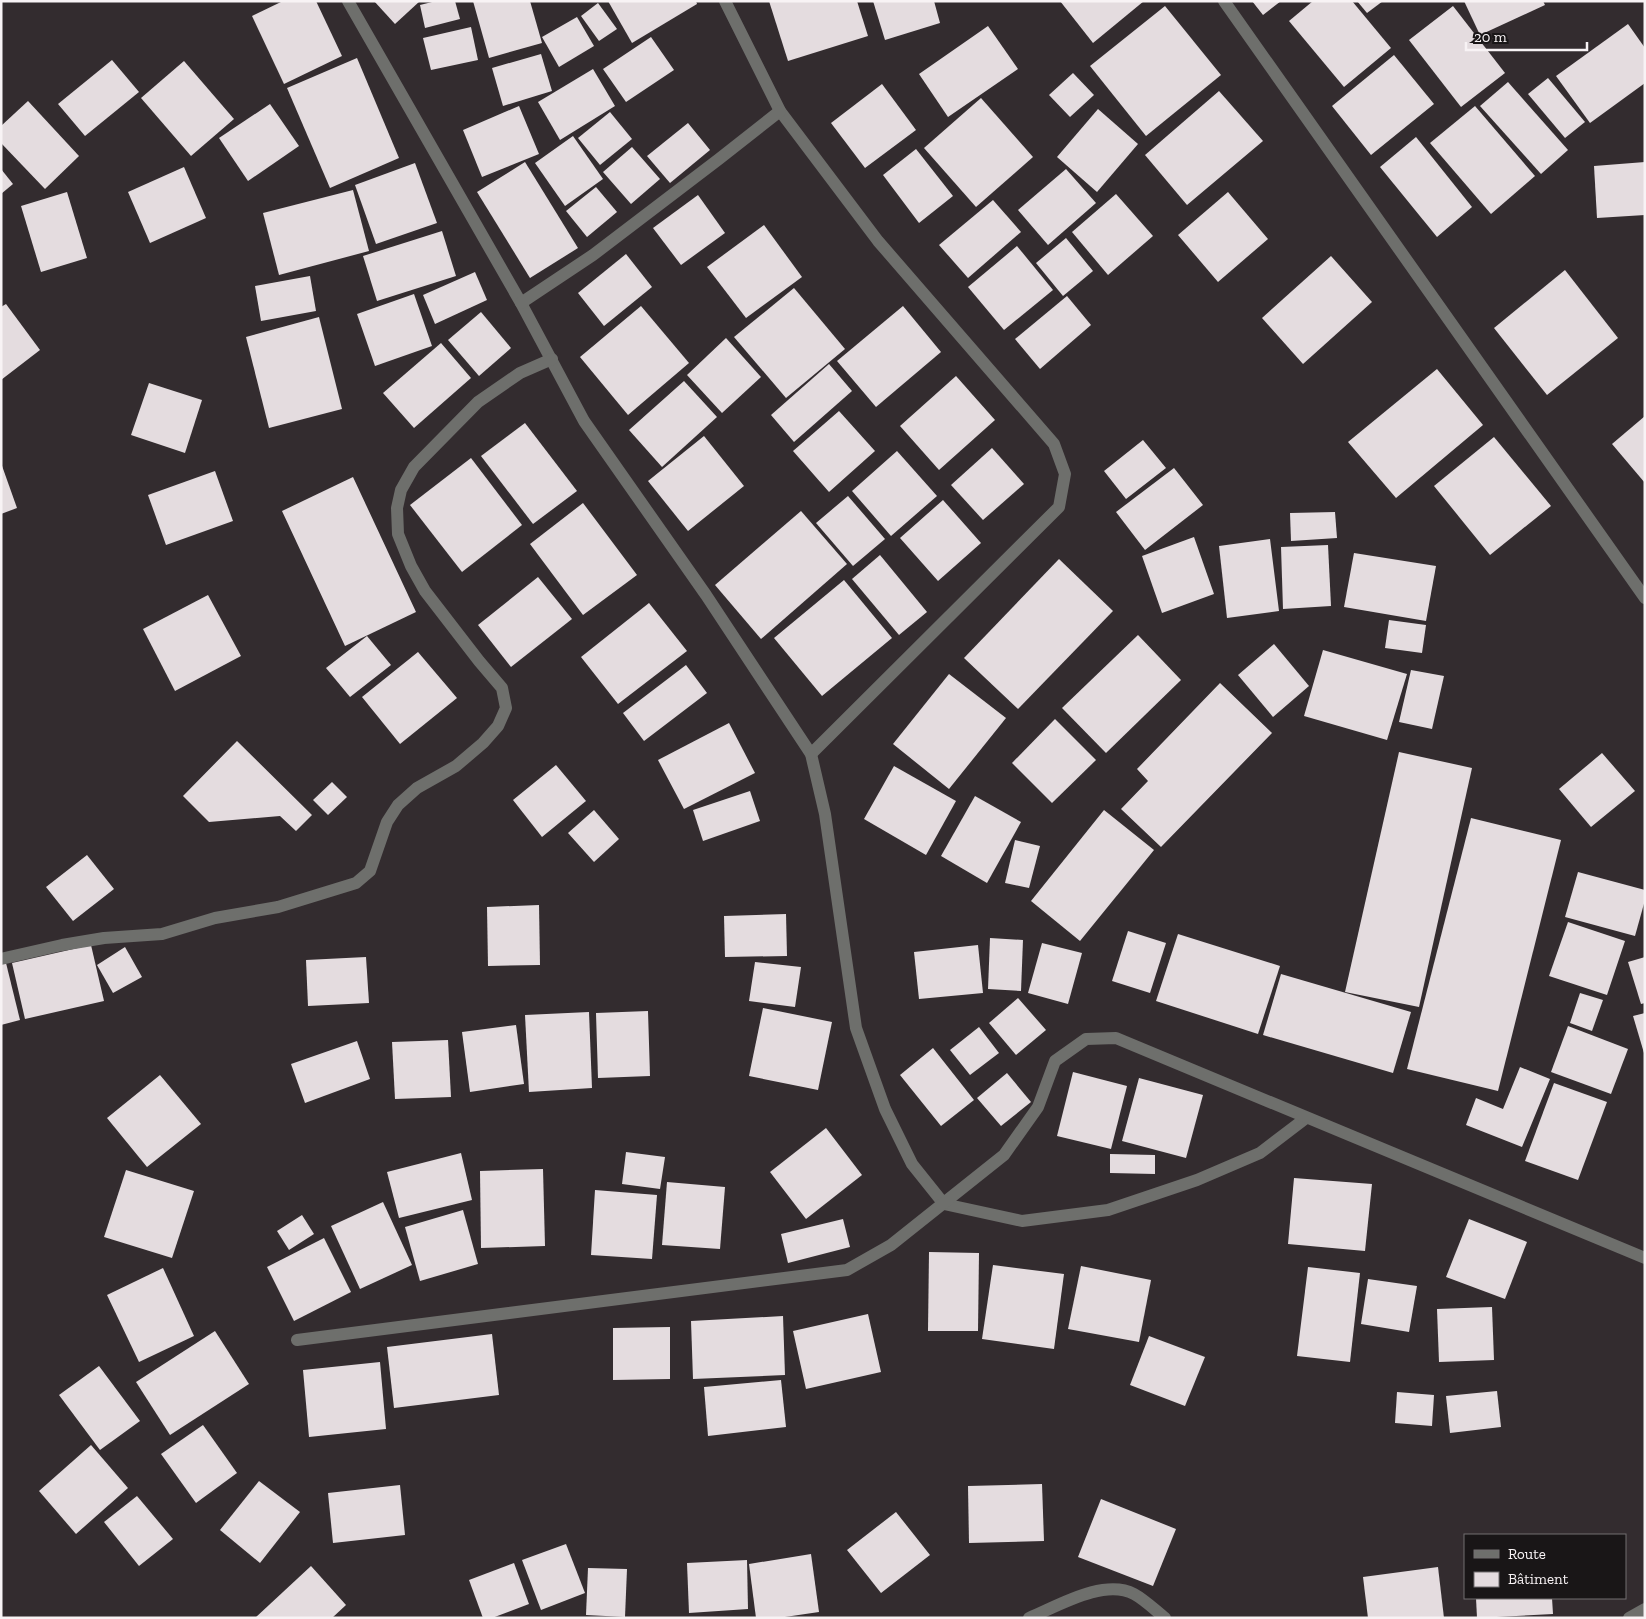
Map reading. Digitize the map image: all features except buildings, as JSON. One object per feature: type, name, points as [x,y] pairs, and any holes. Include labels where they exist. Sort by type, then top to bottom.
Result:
[{"type":"street","points":[[348,1],[521,303],[584,421],[706,595],[811,754],[825,814],[856,1028],[886,1109],[912,1164],[944,1204],[1022,1221],[1108,1210],[1197,1180],[1260,1153],[1306,1118]]},
{"type":"street","points":[[725,1],[780,111],[878,241],[1054,444],[1065,474],[1059,507],[811,754]]},
{"type":"street","points":[[1224,1],[1645,598]]},
{"type":"street","points":[[521,303],[593,255],[719,160],[780,111]]},
{"type":"street","points":[[1,959],[62,945],[104,938],[162,934],[215,918],[278,907],[356,883],[370,871],[387,822],[398,805],[417,788],[456,766],[483,743],[498,726],[506,708],[502,688],[425,591],[411,566],[398,534],[397,508],[401,490],[414,467],[478,402],[520,373],[552,359]]},
{"type":"street","points":[[297,1340],[847,1270],[891,1245],[1004,1155],[1038,1107],[1055,1061],[1086,1039],[1116,1038],[1645,1258]]},
{"type":"street","points":[[1029,1618],[1093,1591],[1112,1589],[1133,1594],[1165,1618]]},
{"type":"street","points":[[1629,1618],[1645,1609]]}]
